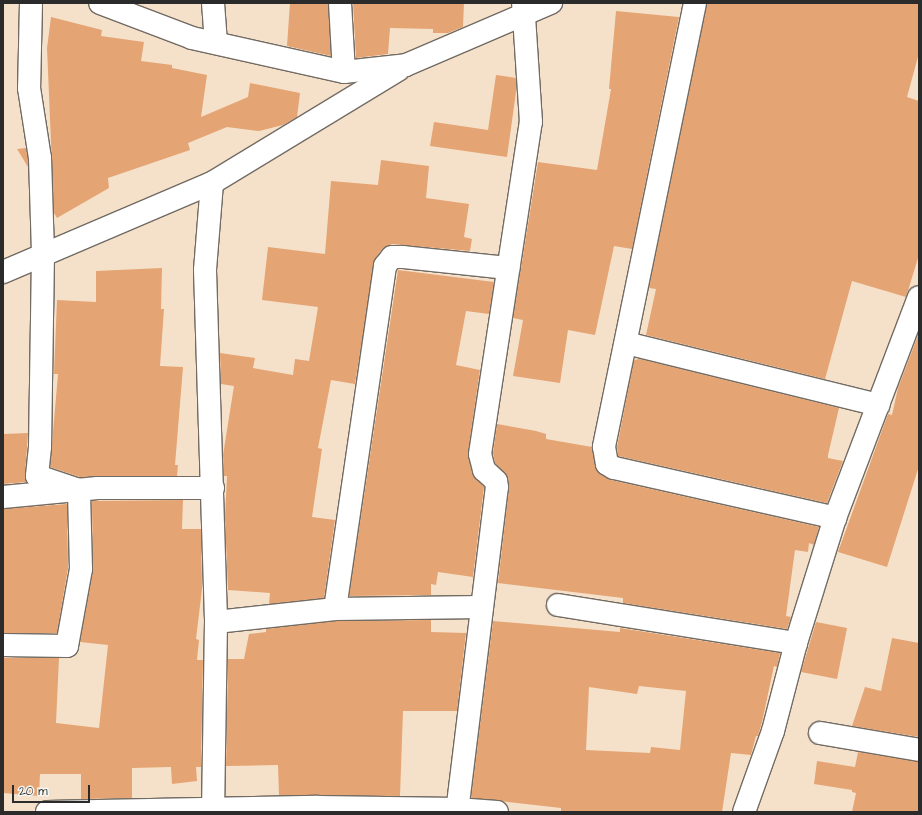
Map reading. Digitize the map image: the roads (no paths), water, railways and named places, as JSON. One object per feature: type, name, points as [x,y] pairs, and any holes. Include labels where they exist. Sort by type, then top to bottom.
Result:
[{"type":"street","points":[[31,3],[29,88],[40,158],[43,256],[40,446],[37,476],[80,490]]},
{"type":"street","points":[[100,3],[192,38],[344,72],[406,65]]},
{"type":"street","points":[[212,3],[216,43]]},
{"type":"street","points":[[340,3],[344,72]]},
{"type":"street","points":[[3,272],[212,182],[406,65],[524,8],[551,3]]},
{"type":"street","points":[[695,3],[604,447],[607,464],[614,468],[835,518]]},
{"type":"street","points":[[457,810],[497,487],[496,481],[484,470],[480,454],[531,122],[524,8]]},
{"type":"street","points":[[212,182],[205,270],[216,622],[213,810]]},
{"type":"street","points":[[335,610],[385,266],[392,257],[403,257],[508,268]]},
{"type":"street","points":[[744,812],[773,730],[796,644],[835,518],[919,297]]},
{"type":"street","points":[[626,343],[879,405]]},
{"type":"street","points":[[3,497],[98,488],[213,488]]},
{"type":"street","points":[[3,645],[67,646],[81,569],[80,490]]},
{"type":"street","points":[[558,606],[796,644]]},
{"type":"street","points":[[216,622],[335,610],[482,607]]},
{"type":"street","points":[[820,733],[919,750]]},
{"type":"street","points":[[48,812],[457,810],[497,812]]}]
